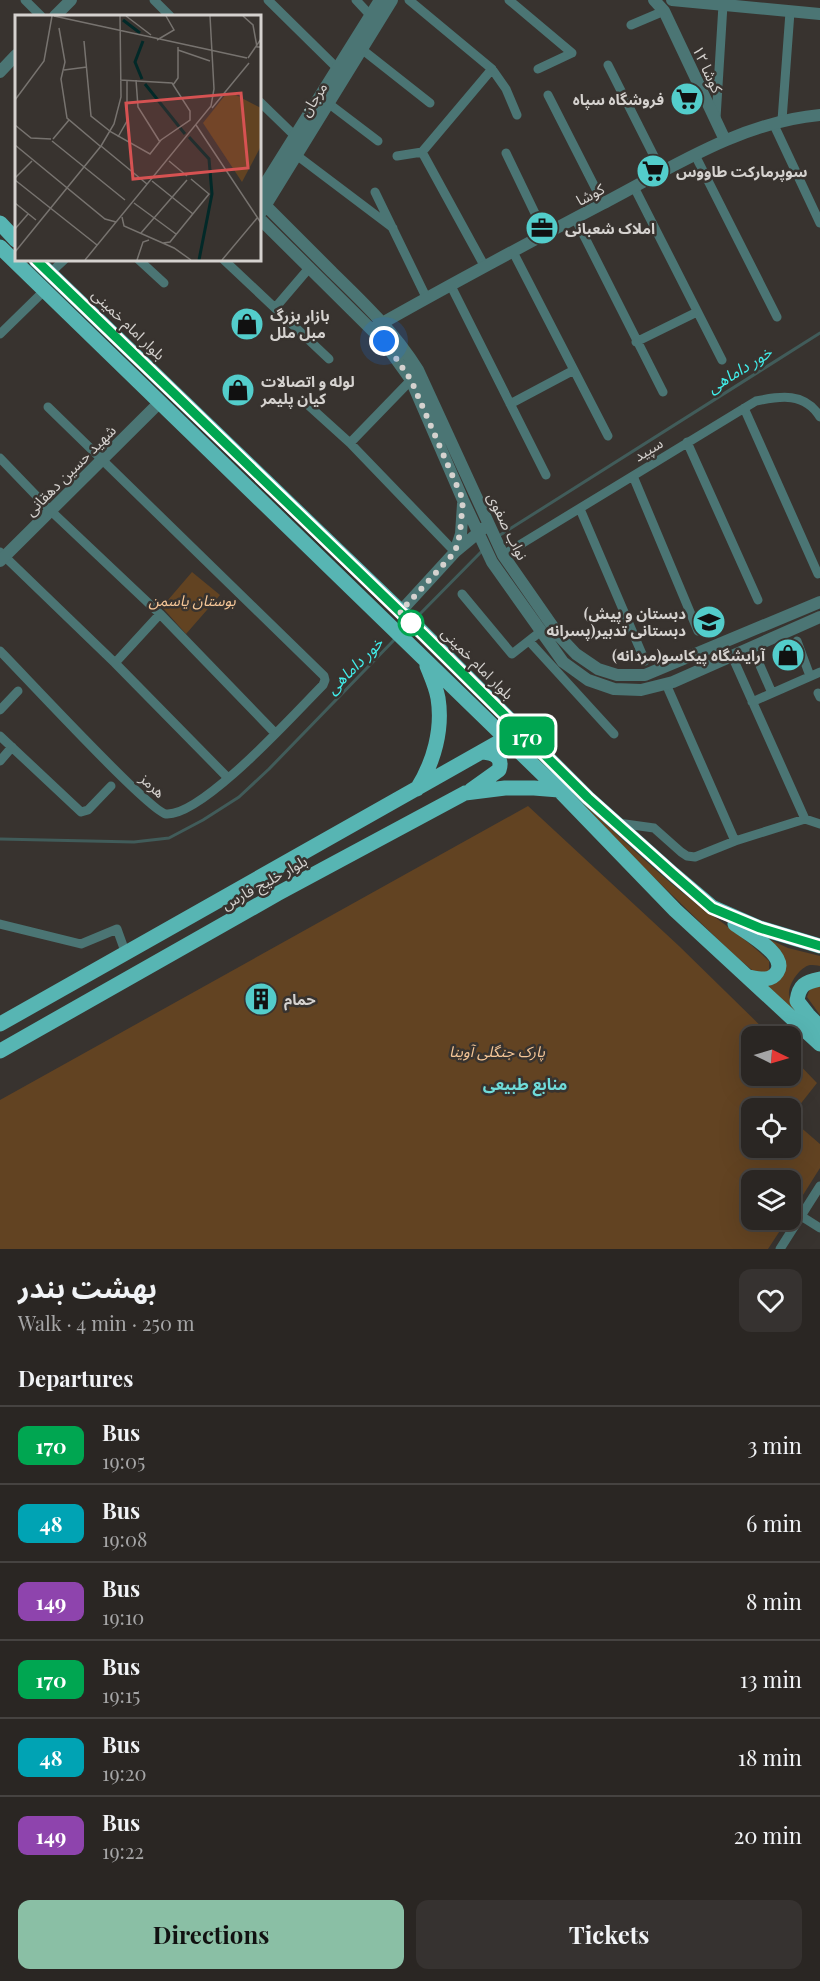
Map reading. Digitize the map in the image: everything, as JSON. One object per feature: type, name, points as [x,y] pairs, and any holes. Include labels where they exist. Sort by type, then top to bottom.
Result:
[{"type":"main road","points":[[0,223],[15,239]]},
{"type":"main road","points":[[0,247],[559,790],[675,910],[820,1044]]},
{"type":"main road","name":"بلوار امام خمینی","points":[[37,261],[419,629],[588,798],[712,908],[760,928],[820,946]]},
{"type":"main road","points":[[416,791],[431,762],[440,720],[438,696],[425,661]]},
{"type":"main road","name":"بلوار خلیج فارس","points":[[0,1024],[521,730]]},
{"type":"main road","points":[[465,793],[499,770],[501,764],[498,758],[493,754],[483,752]]},
{"type":"main road","name":"بلوار خلیج فارس","points":[[0,1051],[277,894],[465,793],[505,788],[559,790]]},
{"type":"main road","points":[[712,908],[776,955],[779,963],[778,971],[772,977],[766,979],[750,977]]},
{"type":"main road","points":[[820,979],[808,981],[798,990],[797,1001],[820,1027]]},
{"type":"street","points":[[25,0],[40,15]]},
{"type":"street","points":[[56,15],[71,0]]},
{"type":"street","points":[[154,0],[169,15]]},
{"type":"street","points":[[268,0],[337,68]]},
{"type":"street","points":[[356,0],[370,15]]},
{"type":"street","name":"مرجان","points":[[261,210],[328,103],[358,46],[370,15],[380,0]]},
{"type":"street","name":"مرجان","points":[[261,190],[337,68],[358,46],[392,0]]},
{"type":"street","points":[[409,0],[492,69],[506,89],[517,115]]},
{"type":"street","points":[[509,0],[572,53],[538,69]]},
{"type":"street","name":"کوشا ۱۲","points":[[654,0],[664,11],[725,140]]},
{"type":"street","points":[[672,0],[723,5],[754,4],[790,12],[820,14]]},
{"type":"street","points":[[716,121],[723,5]]},
{"type":"street","points":[[631,25],[664,11]]},
{"type":"street","points":[[790,12],[777,122],[820,223]]},
{"type":"street","points":[[358,46],[430,103]]},
{"type":"street","points":[[0,72],[15,56]]},
{"type":"street","points":[[608,65],[662,172]]},
{"type":"street","points":[[397,156],[422,152],[492,69]]},
{"type":"street","points":[[548,95],[603,203]]},
{"type":"street","points":[[261,103],[294,136]]},
{"type":"street","points":[[328,103],[378,141]]},
{"type":"street","points":[[261,117],[268,110]]},
{"type":"street","name":"کوشا","points":[[377,326],[603,203],[725,140],[777,122],[820,115]]},
{"type":"street","points":[[422,152],[485,267]]},
{"type":"street","points":[[506,153],[545,234]]},
{"type":"street","points":[[295,154],[393,228]]},
{"type":"street","points":[[695,155],[777,316]]},
{"type":"street","points":[[634,187],[722,360]]},
{"type":"street","points":[[375,192],[427,299]]},
{"type":"street","name":"نواب صفوی","points":[[261,210],[310,267],[405,350],[418,370],[502,551],[560,637],[576,654],[604,672],[629,677],[645,675],[820,602]]},
{"type":"street","name":"نواب صفوی","points":[[261,210],[377,326],[384,341],[411,380],[491,559],[540,632],[567,667],[588,680],[614,689],[641,690],[666,684],[820,617]]},
{"type":"street","points":[[575,219],[663,392]]},
{"type":"street","points":[[513,252],[608,436]]},
{"type":"street","points":[[50,273],[63,261]]},
{"type":"street","points":[[140,261],[164,283]]},
{"type":"street","points":[[225,261],[329,359]]},
{"type":"street","points":[[275,308],[310,267]]},
{"type":"street","points":[[451,286],[546,476]]},
{"type":"street","points":[[0,334],[44,291]]},
{"type":"street","points":[[636,342],[697,312]]},
{"type":"street","points":[[510,404],[574,370]]},
{"type":"street","points":[[350,443],[411,380]]},
{"type":"street","name":"سپید","points":[[502,551],[580,509],[756,401],[778,396],[800,399],[814,407],[820,417]]},
{"type":"street","name":"شهید حسین دهقانی","points":[[1,556],[160,402]]},
{"type":"street","points":[[308,405],[350,443],[455,552]]},
{"type":"street","points":[[48,407],[102,459]]},
{"type":"street","points":[[744,408],[818,574]]},
{"type":"street","points":[[687,442],[758,600]]},
{"type":"street","points":[[0,458],[160,614],[275,734]]},
{"type":"street","name":"هرمز","points":[[0,651],[121,776],[156,810],[166,814],[188,807],[228,778],[323,685],[325,680],[321,672],[102,459]]},
{"type":"street","points":[[633,476],[698,631]]},
{"type":"street","points":[[455,552],[460,534],[463,500]]},
{"type":"street","points":[[580,509],[645,661]]},
{"type":"street","points":[[402,614],[455,552],[490,526]]},
{"type":"street","points":[[491,559],[502,551]]},
{"type":"street","points":[[1,556],[115,663],[228,778]]},
{"type":"street","points":[[462,594],[512,654],[540,632]]},
{"type":"street","points":[[115,663],[160,614]]},
{"type":"street","points":[[529,641],[615,734]]},
{"type":"street","points":[[797,641],[810,676]]},
{"type":"street","points":[[725,642],[805,819]]},
{"type":"street","points":[[759,661],[772,693]]},
{"type":"street","points":[[752,702],[820,672]]},
{"type":"street","points":[[666,684],[735,841]]},
{"type":"street","points":[[0,710],[18,691]]},
{"type":"street","points":[[0,735],[81,812],[88,810],[111,786]]},
{"type":"street","points":[[0,760],[12,747]]},
{"type":"street","points":[[617,823],[654,828],[687,856],[695,857],[735,841],[805,819],[820,824]]},
{"type":"street","points":[[0,924],[81,944],[117,929],[126,954]]},
{"type":"street","points":[[820,1186],[801,1216],[820,1228]]},
{"type":"street","points":[[780,1249],[792,1230]]},
{"type":"green space","name":"بوستان یاسمن","points":[[192,572],[220,595],[186,634],[162,607]]},
{"type":"green space","points":[[519,739],[652,867],[769,961],[769,971],[763,974],[752,970],[734,955],[514,742]]},
{"type":"green space","name":"پارک جنگلی آوینا","points":[[528,806],[679,946],[761,1026],[741,1026],[741,1086],[801,1086],[801,1066],[817,1083],[801,1103],[801,1098],[741,1098],[741,1158],[801,1158],[801,1128],[820,1144],[820,1168],[801,1198],[801,1170],[741,1170],[741,1230],[780,1230],[768,1249],[0,1249],[0,1100]]},
{"type":"green space","points":[[760,935],[788,948],[820,956],[820,966],[810,965],[802,969],[789,991],[792,1003],[808,1024],[765,984],[781,977]]},
{"type":"green space","points":[[820,984],[820,1015],[807,997],[810,988]]},
{"type":"waterway","name":"خور داماهی","points":[[497,537],[820,333]]},
{"type":"waterway","name":"خور داماهی","points":[[414,620],[483,550]]},
{"type":"waterway","name":"خور داماهی","points":[[0,839],[134,842],[169,838],[239,797],[395,639]]},
{"type":"bus line","name":"170","points":[[37,261],[424,635],[588,798],[673,874],[712,908],[760,928],[820,946]]},
{"type":"place","name":"فروشگاه سپاه","points":[[687,99]]},
{"type":"place","name":"سوپرمارکت طاووس","points":[[653,171]]},
{"type":"place","name":"املاک شعبانی","points":[[542,228]]},
{"type":"place","name":"بازار بزرگ مبل ملل","points":[[247,324]]},
{"type":"place","name":"لوله و اتصالات کیان پلیمر","points":[[238,390]]},
{"type":"place","name":"(دبستان و پیش دبستانی تدبیر(پسرانه","points":[[709,622]]},
{"type":"place","name":"(آرایشگاه پیکاسو(مردانه","points":[[788,655]]},
{"type":"place","name":"حمام","points":[[261,999]]},
{"type":"district","name":"منابع طبیعی","points":[[525,1083]]},
{"type":"route","points":[[384,341],[411,380],[463,500],[460,534],[455,552],[400,612],[411,623]]}]
